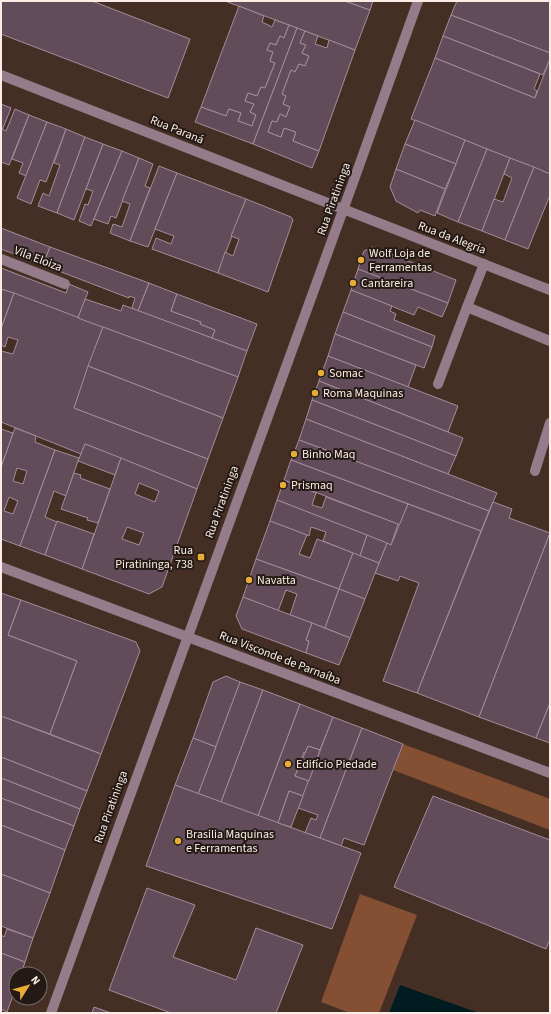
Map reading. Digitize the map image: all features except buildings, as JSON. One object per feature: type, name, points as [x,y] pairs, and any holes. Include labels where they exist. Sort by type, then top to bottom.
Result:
[{"type":"street","name":"Rua Piratininga","points":[[51,1013],[187,636],[344,210],[418,1]]},
{"type":"street","name":"Rua Paraná","points":[[1,75],[344,210]]},
{"type":"street","name":"Rua da Alegria","points":[[344,210],[550,290]]},
{"type":"street","name":"Vila Eloiza","points":[[1,259],[65,284]]},
{"type":"street","points":[[438,384],[484,264]]},
{"type":"street","points":[[467,307],[550,341]]},
{"type":"street","points":[[535,470],[550,423]]},
{"type":"street","name":"Rua Visconde de Parnaíba","points":[[1,567],[550,773]]},
{"type":"shaded area","points":[[403,744],[550,799],[550,830],[393,770]]},
{"type":"shaded area","points":[[360,894],[417,915],[379,1013],[350,1013],[321,1002]]},
{"type":"water","points":[[400,985],[479,1013],[389,1013]]},
{"type":"place","name":"Wolf Loja de Ferramentas","points":[[361,260]]},
{"type":"place","name":"Cantareira","points":[[353,283]]},
{"type":"place","name":"Somac","points":[[321,373]]},
{"type":"place","name":"Roma Maquinas","points":[[315,393]]},
{"type":"place","name":"Binho Maq","points":[[294,454]]},
{"type":"place","name":"Prismaq","points":[[283,485]]},
{"type":"place","name":"Rua Piratininga, 738","points":[[201,557]]},
{"type":"place","name":"Navatta","points":[[249,580]]},
{"type":"place","name":"Edifício Piedade","points":[[288,764]]},
{"type":"place","name":"Brasilia Maquinas e Ferramentas","points":[[178,841]]}]
